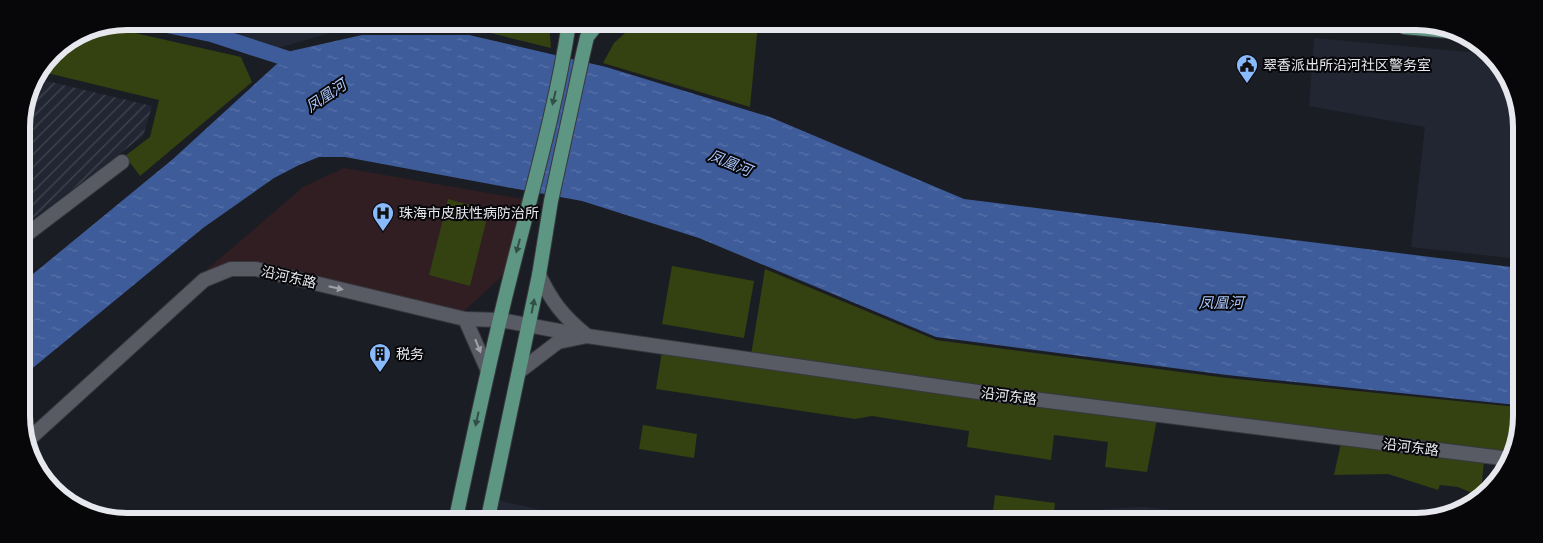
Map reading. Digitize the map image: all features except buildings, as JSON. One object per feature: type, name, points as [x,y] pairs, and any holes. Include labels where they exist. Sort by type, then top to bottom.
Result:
[{"type":"main road","points":[[457,513],[488,371],[531,199],[565,50],[567,30]]},
{"type":"main road","points":[[489,513],[529,326],[551,201],[587,37],[592,30]]},
{"type":"street","points":[[30,232],[122,162]]},
{"type":"street","name":"沿河东路","points":[[32,436],[204,280],[231,269],[256,269],[465,319],[500,320],[587,336],[985,393],[1503,458]]},
{"type":"street","points":[[539,275],[550,297],[560,310],[587,336]]},
{"type":"street","points":[[465,319],[488,371]]},
{"type":"street","name":"沿河东路","points":[[520,371],[558,342],[587,336]]},
{"type":"shaded area","points":[[221,30],[340,30],[278,48]]},
{"type":"shaded area","points":[[1314,38],[1479,53],[1485,58],[1500,78],[1511,108],[1513,120],[1513,258],[1411,247],[1425,127],[1309,106]]},
{"type":"shaded area","points":[[42,80],[152,106],[143,136],[30,221],[30,120],[33,102]]},
{"type":"shaded area","name":"珠海市皮肤性病防治所","points":[[344,168],[523,199],[504,274],[461,314],[257,264],[196,279],[303,187]]},
{"type":"shaded area","points":[[493,499],[553,513],[490,513]]},
{"type":"shaded area","points":[[1144,507],[1199,513],[1102,513],[1105,509]]},
{"type":"green space","points":[[122,30],[241,57],[252,82],[140,176],[125,156],[150,137],[159,100],[46,73],[58,58],[78,43],[96,35]]},
{"type":"green space","points":[[478,30],[550,30],[551,48]]},
{"type":"green space","points":[[628,30],[757,30],[750,107],[603,63],[614,43]]},
{"type":"green space","points":[[448,199],[489,210],[470,286],[429,275]]},
{"type":"green space","points":[[672,266],[754,281],[744,338],[662,324]]},
{"type":"green space","points":[[765,269],[936,340],[1227,378],[1513,407],[1512,429],[1504,456],[751,355]]},
{"type":"green space","points":[[662,351],[1157,419],[1147,472],[1105,467],[1108,442],[1054,435],[1051,460],[967,447],[969,431],[872,416],[855,419],[656,389]]},
{"type":"green space","points":[[643,425],[697,434],[694,458],[639,449]]},
{"type":"green space","points":[[1341,443],[1484,460],[1482,488],[1475,493],[1458,487],[1440,485],[1438,490],[1388,474],[1334,475]]},
{"type":"green space","points":[[995,495],[1055,503],[1054,513],[993,513]]},
{"type":"water","name":"凤凰河","points":[[362,35],[469,35],[606,67],[770,117],[964,199],[1513,267],[1513,405],[1227,375],[936,337],[699,238],[582,201],[345,157],[319,157],[274,178],[203,228],[30,370],[30,276],[173,159],[291,51]]},
{"type":"waterway","points":[[191,30],[211,34],[304,64]]},
{"type":"place","name":"翠香派出所沿河社区警务室","points":[[1247,84]]},
{"type":"place","name":"珠海市皮肤性病防治所","points":[[383,232]]},
{"type":"place","name":"税务","points":[[380,373]]}]
